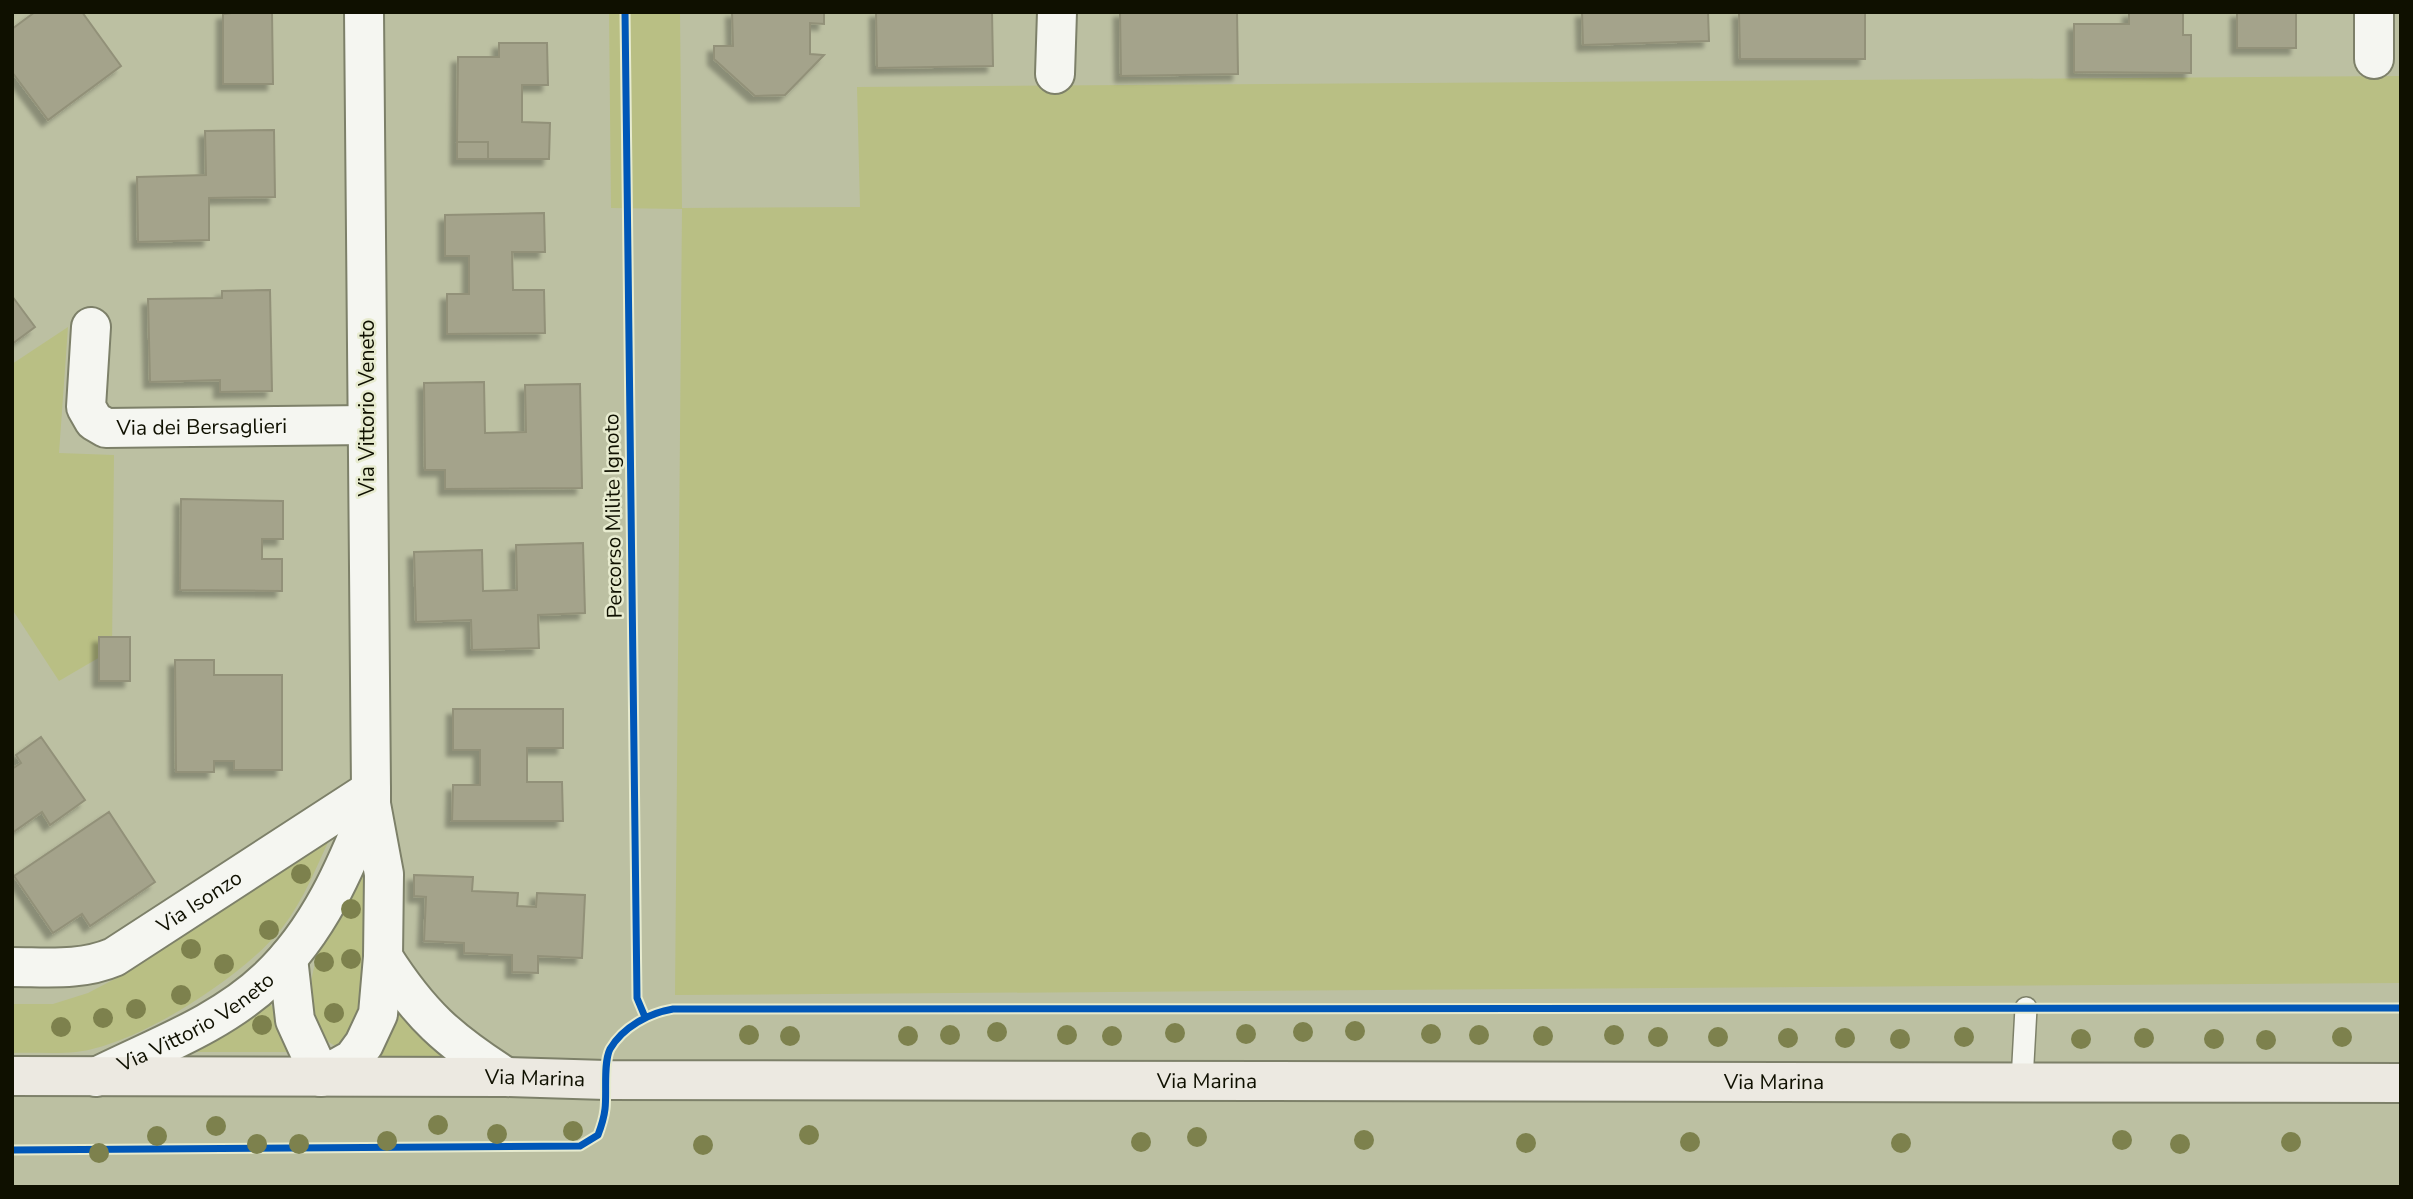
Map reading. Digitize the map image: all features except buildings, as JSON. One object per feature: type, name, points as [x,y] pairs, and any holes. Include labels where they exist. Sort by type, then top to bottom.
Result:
[{"type":"street","name":"Via Vittorio Veneto","points":[[288,958],[295,1020],[321,1077],[353,1059],[364,1044],[379,1014],[383,957],[384,874],[371,797],[364,12]]},
{"type":"street","points":[[1055,74],[1057,12]]},
{"type":"street","points":[[2374,12],[2374,59]]},
{"type":"street","name":"Via dei Bersaglieri","points":[[91,327],[86,407],[94,421],[106,428],[367,425]]},
{"type":"street","name":"Via Vittorio Veneto","points":[[96,1077],[217,1016],[268,979],[313,925],[343,873],[371,797]]},
{"type":"street","name":"Via Isonzo","points":[[12,967],[75,968],[94,965],[114,957],[371,797]]},
{"type":"street","points":[[383,957],[400,984],[440,1030],[469,1054],[506,1077]]},
{"type":"street","name":"Via Marina","points":[[12,1076],[506,1077],[606,1080],[2401,1083]]},
{"type":"lane","points":[[2022,1081],[2026,1008]]},
{"type":"green space","points":[[609,12],[680,12],[682,208],[860,207],[857,87],[2401,76],[2401,983],[675,995],[682,209],[611,208]]},
{"type":"green space","points":[[68,327],[59,453],[114,455],[112,650],[59,681],[12,609],[12,364]]},
{"type":"green space","points":[[332,834],[304,894],[282,928],[265,947],[216,986],[158,1022],[101,1047],[68,1053],[12,1053],[12,1004],[53,1004],[88,993],[128,972]]},
{"type":"green space","points":[[365,847],[368,985],[362,1016],[342,1050],[320,1035],[311,1016],[310,994],[322,941]]},
{"type":"green space","points":[[394,995],[454,1058],[372,1056]]},
{"type":"green space","points":[[266,997],[300,1052],[174,1052]]},
{"type":"cycle path","name":"Percorso Milite Ignoto","points":[[625,12],[637,998],[645,1017]]},
{"type":"cycle path","points":[[12,1150],[580,1146],[598,1135],[605,1109],[608,1055],[615,1041],[637,1022],[673,1009],[2401,1008]]}]
